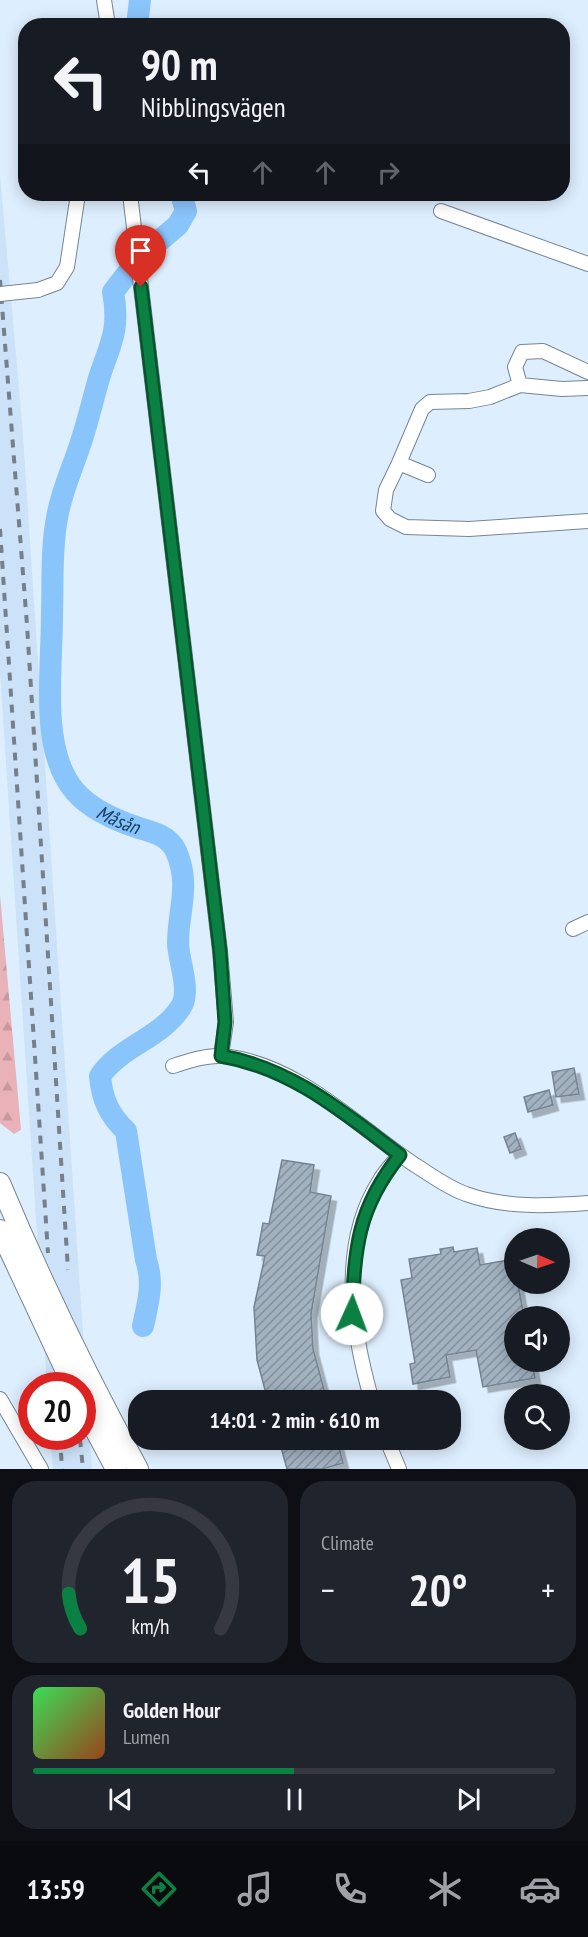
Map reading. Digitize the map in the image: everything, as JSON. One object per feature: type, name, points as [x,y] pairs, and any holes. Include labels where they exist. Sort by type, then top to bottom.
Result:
[{"type":"highway","points":[[0,1183],[66,1330],[138,1469]]},
{"type":"highway","points":[[0,1230],[66,1372]]},
{"type":"highway","points":[[96,1431],[116,1469]]},
{"type":"street","points":[[104,0],[107,18]]},
{"type":"street","points":[[0,294],[38,290],[57,283],[66,267],[77,201]]},
{"type":"street","points":[[131,201],[220,951],[225,1022],[221,1056]]},
{"type":"street","points":[[441,211],[588,264]]},
{"type":"street","points":[[520,385],[515,367],[522,352],[543,351],[588,372]]},
{"type":"street","points":[[588,388],[562,389],[520,385],[490,397],[469,401],[430,402],[422,409],[386,490],[383,511],[390,519],[406,527],[469,530],[588,521]]},
{"type":"street","points":[[399,462],[428,475]]},
{"type":"street","points":[[573,929],[588,922]]},
{"type":"street","points":[[173,1066],[221,1056],[249,1061],[277,1071],[311,1090],[400,1155],[465,1194],[492,1201],[529,1205],[588,1203]]},
{"type":"street","points":[[369,1390],[359,1358],[352,1314],[354,1260],[361,1223],[370,1199],[379,1180],[400,1155]]},
{"type":"street","points":[[0,1399],[41,1469]]},
{"type":"street","points":[[391,1450],[399,1469]]},
{"type":"shaded area","points":[[0,176],[22,422],[86,1372],[46,1372],[0,672]]},
{"type":"shaded area","points":[[51,1450],[91,1450],[92,1469],[53,1469]]},
{"type":"green space","points":[[0,895],[21,1130],[14,1134],[0,1123]]},
{"type":"building","points":[[574,1068],[579,1094],[556,1097],[552,1072]]},
{"type":"building","points":[[549,1090],[553,1105],[528,1112],[524,1097]]},
{"type":"building","points":[[515,1133],[521,1149],[510,1153],[504,1137]]},
{"type":"building","points":[[282,1160],[314,1165],[310,1192],[331,1196],[311,1314],[313,1349],[324,1390],[265,1390],[257,1360],[254,1307],[265,1256],[257,1255],[263,1223],[269,1224]]},
{"type":"building","points":[[453,1247],[454,1252],[477,1248],[480,1265],[504,1261],[504,1294],[520,1294],[522,1306],[504,1306],[504,1372],[534,1372],[535,1378],[483,1387],[476,1350],[446,1355],[450,1377],[413,1384],[410,1364],[415,1363],[401,1280],[412,1278],[409,1259],[441,1254],[440,1249]]},
{"type":"building","points":[[282,1450],[340,1450],[343,1463],[322,1469],[287,1469]]},
{"type":"waterway","name":"Måsån","points":[[138,18],[140,0]]},
{"type":"waterway","name":"Måsån","points":[[145,253],[178,225],[186,211],[183,201]]},
{"type":"waterway","name":"Måsån","points":[[130,270],[113,292],[115,326],[111,344],[57,518],[53,554],[50,695],[54,744],[59,762],[75,792],[101,812],[165,838],[176,851],[183,875],[178,944],[185,985],[184,1000],[181,1007],[163,1027],[119,1057],[100,1076],[107,1106],[126,1131],[150,1277],[143,1326]]},
{"type":"railway","points":[[0,280],[27,625],[68,1270]]},
{"type":"railway","points":[[0,529],[48,1253]]},
{"type":"railway","points":[[61,1450],[62,1469]]},
{"type":"railway","points":[[81,1450],[83,1469]]},
{"type":"route","points":[[141,287],[220,951],[225,1022],[221,1056],[249,1061],[277,1071],[311,1090],[400,1155],[379,1180],[361,1223],[354,1260],[352,1314]]}]
